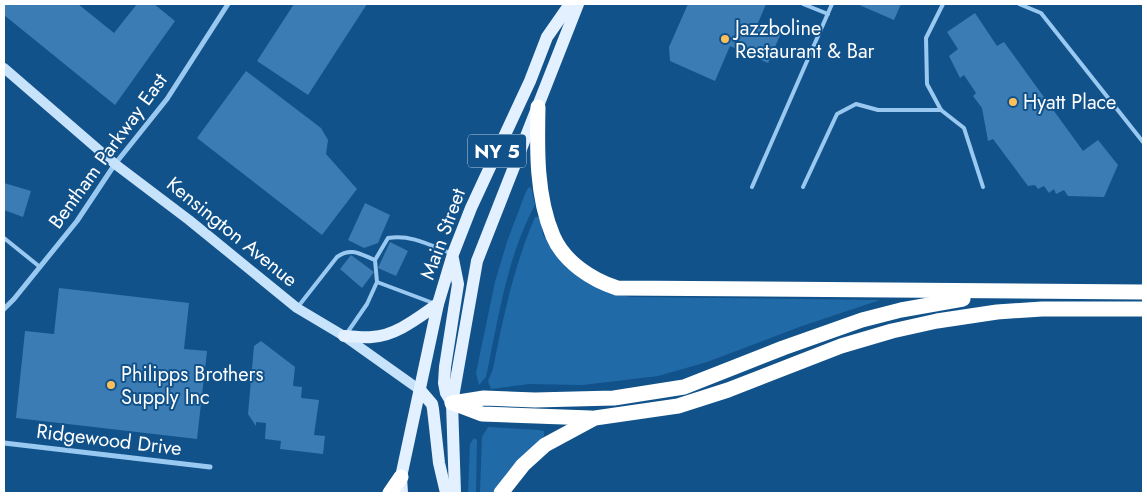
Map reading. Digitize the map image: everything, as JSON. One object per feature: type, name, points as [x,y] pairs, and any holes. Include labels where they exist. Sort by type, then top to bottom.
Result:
[{"type":"highway","points":[[538,106],[537,149],[540,180],[546,211],[554,237],[567,256],[586,273],[602,283],[617,288],[628,290],[1143,292]]},
{"type":"highway","points":[[452,403],[484,398],[535,400],[614,398],[684,388],[783,348],[862,320],[946,301],[1019,291]]},
{"type":"highway","points":[[452,403],[482,414],[595,418],[678,406],[728,390],[841,346],[892,331],[937,321],[997,312],[1042,309],[1143,309]]},
{"type":"highway","points":[[501,493],[523,465],[545,445],[595,418]]},
{"type":"highway","points":[[390,493],[401,477]]},
{"type":"main road","name":"Main Street","points":[[402,493],[401,477],[438,304],[453,254],[471,208],[530,81],[547,37],[570,4]]},
{"type":"main road","name":"Main Street","points":[[455,493],[452,403],[477,261],[578,4]]},
{"type":"main road","points":[[452,403],[446,393],[444,384],[458,284],[453,254]]},
{"type":"main road","points":[[344,336],[373,337],[390,332],[411,323],[438,304]]},
{"type":"main road","points":[[420,390],[432,404],[439,463],[446,493]]},
{"type":"main road","name":"Kensington Avenue","points":[[420,390],[452,403]]},
{"type":"street","name":"Bentham Parkway East","points":[[4,309],[77,221],[115,164],[167,99],[228,4]]},
{"type":"street","name":"Kensington Avenue","points":[[4,68],[115,164],[189,220],[297,308],[344,336],[420,390]]},
{"type":"street","name":"Ridgewood Drive","points":[[4,443],[210,468]]},
{"type":"lane","points":[[803,4],[828,14]]},
{"type":"lane","points":[[752,186],[832,4]]},
{"type":"lane","points":[[943,4],[926,38],[927,84],[941,110],[964,128],[983,187]]},
{"type":"lane","points":[[1019,4],[1041,13],[1143,142]]},
{"type":"lane","points":[[803,186],[837,114],[856,104],[878,110],[941,110]]},
{"type":"lane","points":[[4,238],[40,267]]},
{"type":"lane","points":[[344,336],[367,304],[377,282],[375,260],[388,238],[412,238],[453,254]]},
{"type":"lane","points":[[297,308],[336,257],[345,251],[352,251],[375,260]]},
{"type":"lane","points":[[377,282],[438,304]]},
{"type":"shaded area","points":[[531,187],[535,205],[525,225],[510,267],[486,377],[479,385],[476,373],[495,282],[507,242],[525,194],[528,188]]},
{"type":"shaded area","points":[[535,217],[540,217],[543,235],[565,267],[599,289],[630,297],[880,300],[802,326],[707,362],[658,376],[583,385],[529,384],[491,389],[488,381],[493,369],[510,292],[521,254]]},
{"type":"shaded area","points":[[488,427],[539,430],[544,431],[544,436],[495,493],[480,493],[482,437]]},
{"type":"shaded area","points":[[474,438],[477,440],[476,493],[468,493],[470,444]]},
{"type":"building","points":[[4,4],[78,4],[114,33],[137,4],[154,4],[175,21],[115,105],[4,15]]},
{"type":"building","points":[[294,4],[367,4],[308,95],[257,61]]},
{"type":"building","name":"Jazzboline Restaurant & Bar","points":[[688,4],[766,4],[758,23],[781,33],[768,63],[730,46],[715,81],[670,61],[669,47]]},
{"type":"building","points":[[857,4],[901,4],[894,20]]},
{"type":"building","name":"Hyatt Place","points":[[975,13],[997,46],[1004,42],[1083,151],[1098,140],[1118,165],[1104,197],[1068,196],[1064,190],[1056,194],[1054,189],[1049,193],[1044,186],[1038,189],[1035,185],[1028,186],[993,139],[988,141],[982,108],[973,96],[976,93],[964,75],[960,78],[949,56],[958,49],[947,32]]},
{"type":"building","points":[[246,71],[321,128],[328,140],[326,154],[357,189],[322,235],[197,138]]},
{"type":"building","points":[[4,183],[31,191],[23,217],[4,210]]},
{"type":"building","points":[[365,203],[390,215],[378,243],[364,248],[348,240]]},
{"type":"building","points":[[390,242],[408,251],[396,276],[378,268]]},
{"type":"building","points":[[351,255],[374,272],[362,288],[340,269]]},
{"type":"building","name":"Philipps Brothers Supply Inc","points":[[59,288],[189,303],[184,349],[207,351],[197,439],[16,418],[25,331],[54,334]]},
{"type":"building","points":[[261,341],[295,367],[293,386],[302,387],[301,398],[319,400],[314,435],[325,436],[323,454],[280,449],[281,441],[265,439],[266,423],[256,422],[256,426],[248,414],[254,346]]},
{"type":"place","name":"Jazzboline Restaurant & Bar","points":[[725,39]]},
{"type":"place","name":"Hyatt Place","points":[[1013,102]]},
{"type":"place","name":"Philipps Brothers Supply Inc","points":[[111,385]]}]
